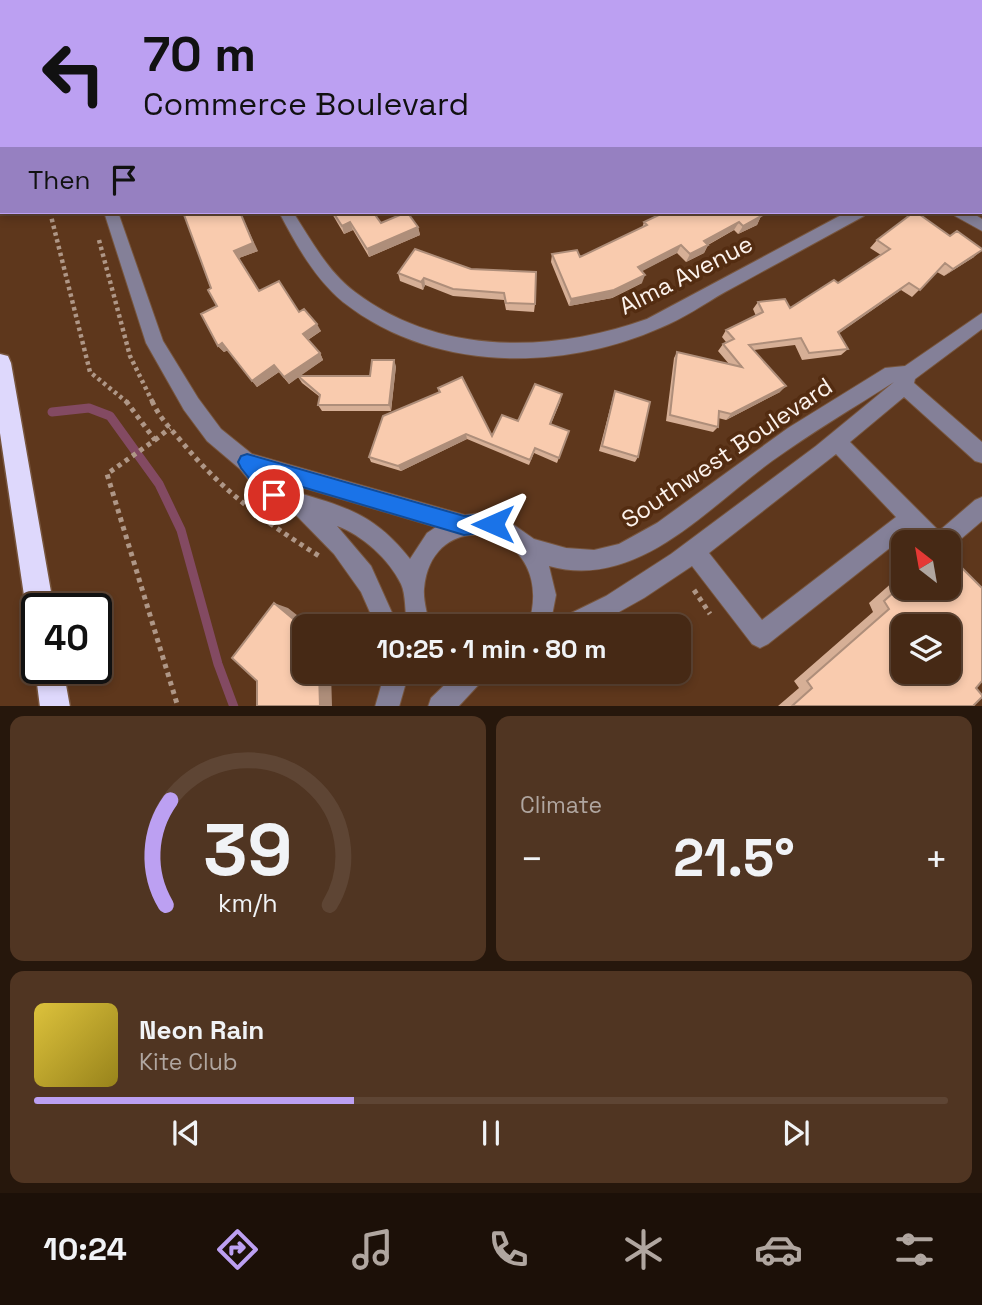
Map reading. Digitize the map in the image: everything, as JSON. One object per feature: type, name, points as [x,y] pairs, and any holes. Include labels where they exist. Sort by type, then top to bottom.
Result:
[{"type":"highway","points":[[0,363],[37,593]]},
{"type":"highway","points":[[52,684],[55,706]]},
{"type":"street","points":[[112,214],[155,343],[191,404],[214,435],[247,462],[274,495],[353,521],[368,530],[386,546],[412,580]]},
{"type":"street","name":"Alma Avenue","points":[[287,214],[317,264],[349,297],[393,324],[428,338],[472,347],[547,350],[586,345],[654,324],[855,214]]},
{"type":"street","points":[[963,214],[982,226]]},
{"type":"street","name":"Southwest Boulevard","points":[[598,614],[694,551],[837,442],[906,380],[979,327]]},
{"type":"street","name":"Southwest Boulevard","points":[[530,548],[547,556],[573,560],[602,560],[627,553],[652,539],[788,439],[891,374],[906,380]]},
{"type":"street","points":[[906,380],[982,454]]},
{"type":"street","points":[[837,442],[923,530]]},
{"type":"street","points":[[247,462],[464,525]]},
{"type":"street","points":[[299,504],[313,522],[340,543],[357,564],[382,614]]},
{"type":"street","points":[[956,530],[982,508]]},
{"type":"street","points":[[694,551],[760,636],[911,517]]},
{"type":"street","points":[[414,614],[412,580],[422,555],[435,540],[464,525],[480,523],[506,528],[530,548],[544,581],[545,602],[542,614]]},
{"type":"street","points":[[387,706],[393,684]]},
{"type":"street","points":[[440,706],[463,684]]},
{"type":"path","points":[[50,214],[90,372],[132,406],[155,440]]},
{"type":"path","points":[[170,428],[107,474],[178,706]]},
{"type":"path","points":[[687,581],[710,614]]},
{"type":"building","points":[[184,214],[241,214],[253,243],[234,251],[259,291],[279,281],[299,312],[304,309],[317,324],[303,334],[320,353],[284,377],[274,365],[252,381],[222,343],[218,346],[201,314],[217,306],[208,290],[211,288]]},
{"type":"building","points":[[334,214],[374,214],[381,223],[408,214],[418,227],[367,249],[350,222],[342,226]]},
{"type":"building","points":[[661,214],[761,216],[743,226],[739,222],[704,241],[708,245],[690,254],[681,245],[638,267],[645,275],[614,290],[571,299],[552,254],[577,250],[580,257],[647,225],[644,222]]},
{"type":"building","points":[[911,214],[919,214],[950,236],[957,231],[982,250],[953,269],[945,263],[920,290],[909,283],[838,332],[848,349],[809,353],[801,338],[749,345],[786,386],[731,414],[719,411],[718,427],[670,415],[677,352],[742,367],[723,344],[734,339],[726,330],[763,312],[758,302],[785,299],[790,308],[834,280],[838,283],[890,249],[877,240]]},
{"type":"building","points":[[415,249],[471,269],[536,272],[535,304],[506,303],[504,293],[453,289],[424,278],[421,282],[398,273]]},
{"type":"building","points":[[372,360],[394,360],[389,405],[318,405],[320,395],[298,376],[370,376]]},
{"type":"building","points":[[462,377],[492,436],[502,415],[518,421],[535,384],[562,394],[550,424],[569,431],[559,458],[535,448],[530,460],[466,434],[398,466],[369,457],[383,416],[440,392],[438,388]]},
{"type":"building","points":[[615,391],[650,402],[638,457],[602,446]]},
{"type":"building","points":[[961,567],[982,588],[982,681],[976,688],[982,697],[973,706],[792,706],[812,688],[807,681],[889,609],[884,601],[891,595],[891,600],[961,600]]},
{"type":"building","points":[[274,603],[292,618],[292,684],[319,684],[320,706],[257,706],[257,681],[232,658]]},
{"type":"waterway","points":[[52,412],[89,408],[110,416],[159,484],[181,530],[218,664],[234,706]]},
{"type":"route","points":[[274,495],[247,462],[464,525],[493,524]]}]
